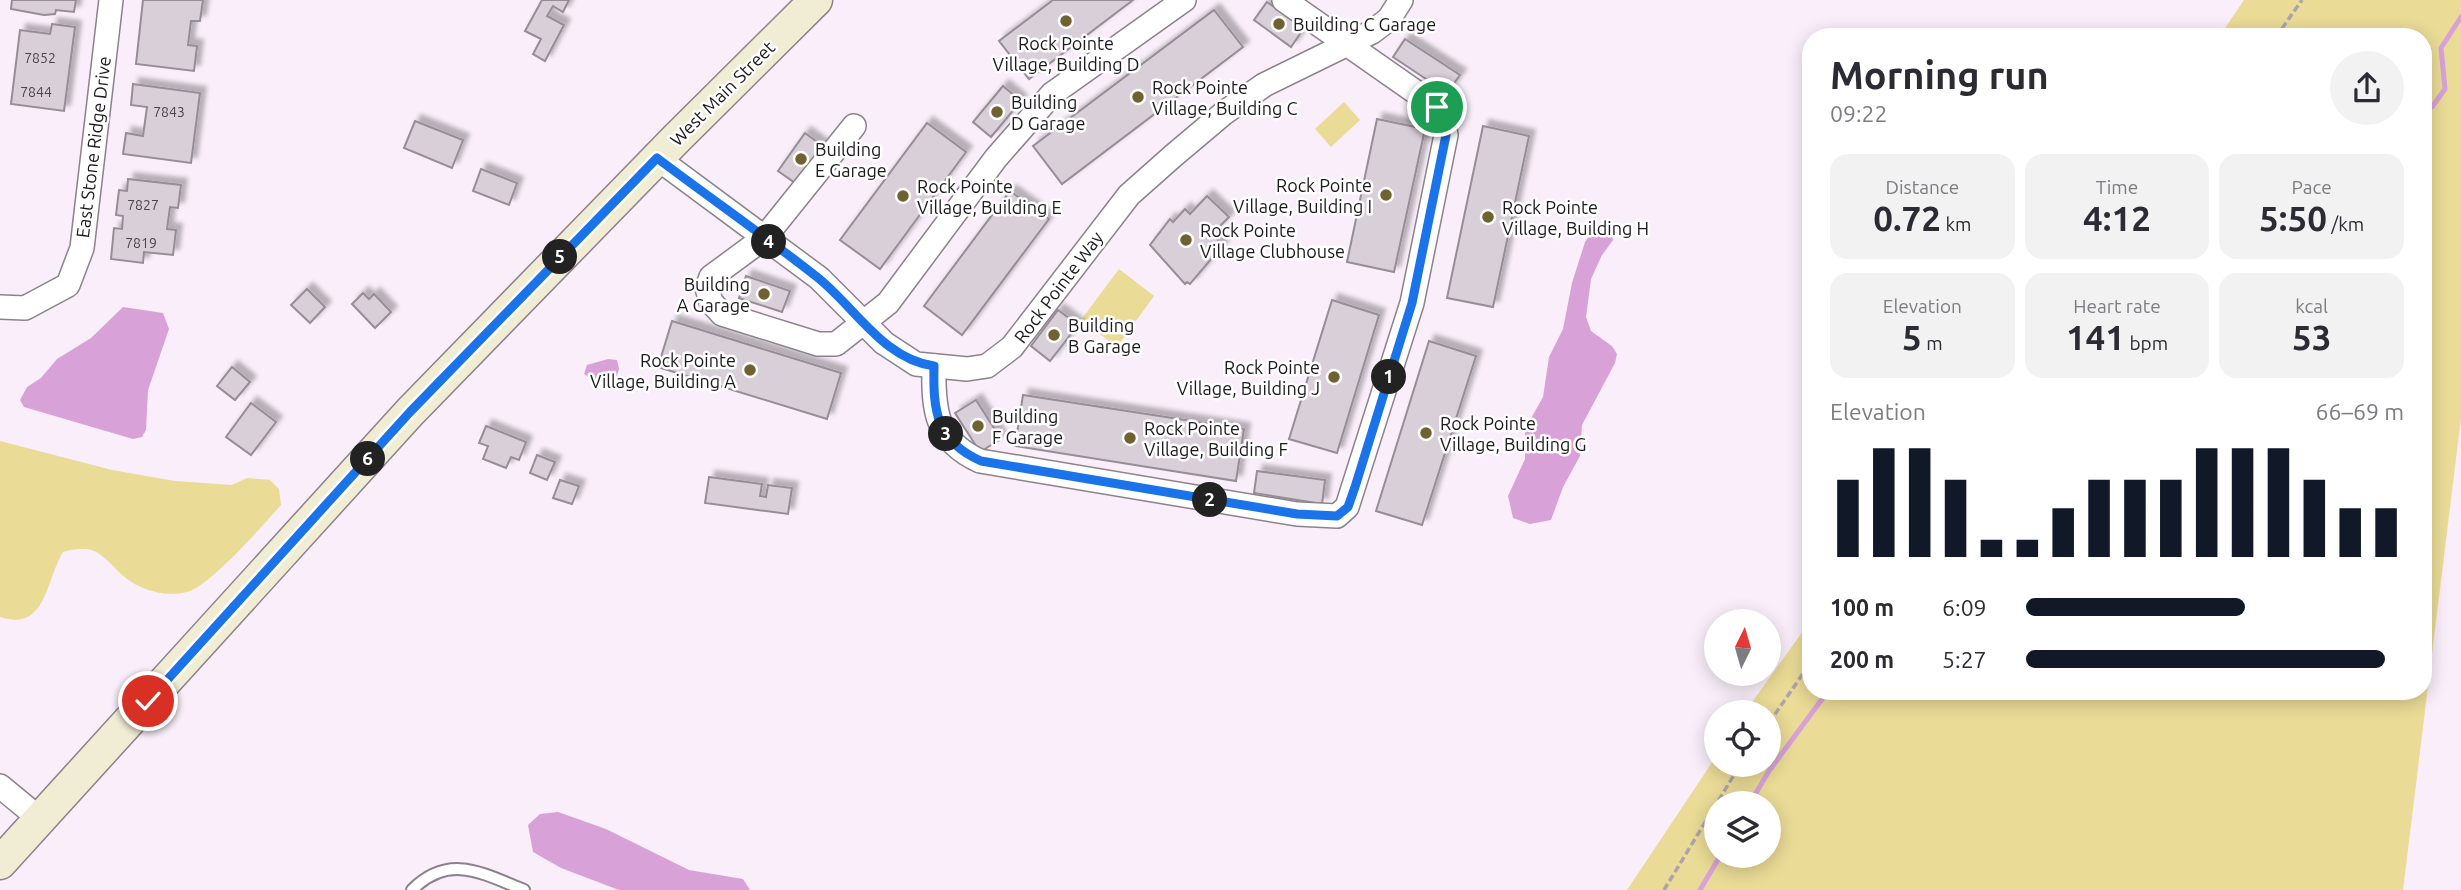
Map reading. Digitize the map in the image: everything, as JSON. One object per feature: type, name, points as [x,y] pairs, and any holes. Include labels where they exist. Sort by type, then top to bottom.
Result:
[{"type":"main road","name":"West Main Street","points":[[0,863],[410,412],[657,158],[816,0]]},
{"type":"street","name":"East Stone Ridge Drive","points":[[0,307],[25,308],[68,285],[82,248],[111,0]]},
{"type":"street","points":[[854,126],[764,238],[734,257],[711,277],[707,288],[710,302],[722,314],[818,344],[836,344],[888,303],[996,158],[1052,94],[1184,0]]},
{"type":"street","points":[[934,366],[933,395],[940,421],[953,447],[981,461],[1297,514],[1337,516],[1348,507],[1412,303],[1446,135],[1443,116],[1437,107],[1284,0]]},
{"type":"street","name":"Rock Pointe Way","points":[[657,158],[819,278],[884,344],[916,364],[967,369],[987,366],[1012,347],[1129,195],[1173,156],[1224,113],[1264,85],[1349,45],[1389,19],[1401,0]]},
{"type":"street","points":[[0,786],[40,819]]},
{"type":"lane","points":[[412,890],[426,876],[442,869],[461,868],[524,890]]},
{"type":"path","points":[[2282,28],[2302,0]]},
{"type":"path","points":[[1781,706],[1802,675]]},
{"type":"path","points":[[1664,890],[1733,777]]},
{"type":"shaded area","points":[[2244,0],[2461,0],[2461,418],[2432,654],[2432,28],[2225,28]]},
{"type":"shaded area","points":[[1344,102],[1360,120],[1331,147],[1315,129]]},
{"type":"shaded area","points":[[1604,222],[1610,228],[1613,240],[1602,255],[1591,279],[1586,317],[1591,331],[1612,346],[1617,354],[1615,363],[1582,425],[1580,456],[1563,487],[1551,520],[1530,524],[1513,518],[1508,496],[1525,459],[1525,429],[1543,397],[1549,357],[1563,329],[1572,283],[1585,242],[1597,224]]},
{"type":"shaded area","points":[[1119,269],[1154,296],[1117,347],[1081,320]]},
{"type":"shaded area","points":[[123,307],[163,313],[169,329],[148,390],[146,430],[142,437],[133,439],[24,407],[20,400],[27,387],[41,378],[57,359],[91,338]]},
{"type":"shaded area","points":[[608,359],[617,360],[619,369],[615,382],[597,383],[584,374],[587,365]]},
{"type":"shaded area","points":[[0,441],[112,470],[175,481],[232,485],[247,478],[270,480],[279,489],[281,505],[222,567],[209,579],[187,592],[168,594],[141,587],[125,577],[100,554],[88,549],[73,550],[63,552],[35,611],[27,617],[15,620],[0,617]]},
{"type":"shaded area","points":[[1802,633],[1802,700],[2426,700],[2403,890],[1627,890],[1704,774],[1704,777],[1781,777],[1781,700],[1754,700],[1764,686],[1782,686],[1782,660]]},
{"type":"shaded area","points":[[558,812],[606,829],[689,870],[743,879],[750,890],[619,890],[561,868],[533,852],[528,825],[540,814]]},
{"type":"building","points":[[12,0],[76,0],[74,12],[56,10],[55,14],[44,15],[11,9]]},
{"type":"building","points":[[143,0],[203,0],[200,21],[191,21],[188,45],[197,46],[194,71],[136,64]]},
{"type":"building","points":[[542,0],[569,0],[563,12],[553,6],[547,16],[564,25],[545,61],[533,54],[541,39],[525,31]]},
{"type":"building","name":"Rock Pointe Village, Building D","points":[[1053,0],[1133,0],[1029,79],[999,41]]},
{"type":"building","name":"Building C Garage","points":[[1267,2],[1304,28],[1291,47],[1254,20]]},
{"type":"building","name":"Rock Pointe Village, Building C","points":[[1214,10],[1243,47],[1062,184],[1033,146]]},
{"type":"building","points":[[52,24],[75,27],[64,111],[11,104],[20,30],[50,34]]},
{"type":"building","points":[[1405,39],[1460,75],[1447,93],[1393,57]]},
{"type":"building","points":[[133,84],[200,93],[191,163],[123,154],[126,133],[143,136],[147,107],[131,105]]},
{"type":"building","name":"Building D Garage","points":[[1003,86],[1021,101],[991,137],[973,122]]},
{"type":"building","name":"Rock Pointe Village, Building I","points":[[1377,119],[1425,129],[1394,272],[1347,262]]},
{"type":"building","points":[[415,121],[463,140],[452,168],[404,148]]},
{"type":"building","name":"Rock Pointe Village, Building E","points":[[927,123],[966,152],[880,269],[840,240]]},
{"type":"building","name":"Rock Pointe Village, Building H","points":[[1483,126],[1529,136],[1493,307],[1447,298]]},
{"type":"building","name":"Building E Garage","points":[[805,133],[824,147],[798,185],[778,171]]},
{"type":"building","points":[[481,169],[517,183],[509,205],[473,191]]},
{"type":"building","points":[[128,179],[181,185],[178,208],[170,207],[167,229],[176,230],[173,255],[144,252],[143,263],[111,259],[114,228],[122,229],[123,216],[116,215],[119,190],[127,191]]},
{"type":"building","points":[[1010,191],[1049,219],[962,335],[924,306]]},
{"type":"building","name":"Rock Pointe Village Clubhouse","points":[[1207,196],[1229,217],[1212,234],[1223,245],[1190,284],[1185,284],[1150,245],[1170,219],[1173,222],[1185,209],[1190,214]]},
{"type":"building","name":"Building A Garage","points":[[746,276],[790,291],[782,312],[739,298]]},
{"type":"building","points":[[307,289],[325,307],[310,323],[291,305]]},
{"type":"building","points":[[363,293],[369,299],[374,294],[391,312],[375,328],[352,304]]},
{"type":"building","name":"Rock Pointe Village, Building J","points":[[1332,300],[1379,315],[1337,453],[1289,439]]},
{"type":"building","name":"Building B Garage","points":[[1058,310],[1078,325],[1050,361],[1031,346]]},
{"type":"building","name":"Rock Pointe Village, Building A","points":[[672,321],[841,373],[827,419],[658,367]]},
{"type":"building","name":"Rock Pointe Village, Building G","points":[[1429,341],[1476,356],[1422,525],[1376,511]]},
{"type":"building","points":[[232,367],[250,382],[235,400],[217,386]]},
{"type":"building","name":"Rock Pointe Village, Building F","points":[[1023,395],[1244,429],[1236,481],[1015,446]]},
{"type":"building","name":"Building F Garage","points":[[976,400],[1001,439],[980,452],[955,413]]},
{"type":"building","points":[[251,403],[276,422],[251,455],[226,437]]},
{"type":"building","points":[[486,426],[526,442],[519,460],[511,457],[506,468],[483,459],[488,446],[479,443]]},
{"type":"building","points":[[537,455],[555,462],[547,480],[530,473]]},
{"type":"building","points":[[1257,471],[1325,480],[1322,504],[1254,493]]},
{"type":"building","points":[[709,477],[762,484],[760,496],[766,497],[768,485],[792,488],[788,514],[705,503]]},
{"type":"building","points":[[560,480],[579,486],[572,504],[553,498]]},
{"type":"waterway","points":[[2432,107],[2445,89],[2441,48],[2461,17]]},
{"type":"waterway","points":[[1757,791],[1821,700]]},
{"type":"waterway","points":[[1700,890],[1713,868]]},
{"type":"place","name":"Rock Pointe Village, Building D","points":[[1066,21]]},
{"type":"place","name":"Building C Garage","points":[[1279,24]]},
{"type":"place","name":"Rock Pointe Village, Building C","points":[[1138,97]]},
{"type":"place","name":"Building D Garage","points":[[997,112]]},
{"type":"place","name":"Building E Garage","points":[[801,159]]},
{"type":"place","name":"Rock Pointe Village, Building I","points":[[1386,195]]},
{"type":"place","name":"Rock Pointe Village, Building E","points":[[903,196]]},
{"type":"place","name":"Rock Pointe Village, Building H","points":[[1488,217]]},
{"type":"place","name":"Rock Pointe Village Clubhouse","points":[[1186,240]]},
{"type":"place","name":"Building A Garage","points":[[764,294]]},
{"type":"place","name":"Building B Garage","points":[[1054,335]]},
{"type":"place","name":"Rock Pointe Village, Building A","points":[[750,370]]},
{"type":"place","name":"Rock Pointe Village, Building J","points":[[1334,377]]},
{"type":"place","name":"Building F Garage","points":[[978,426]]},
{"type":"place","name":"Rock Pointe Village, Building G","points":[[1426,433]]},
{"type":"place","name":"Rock Pointe Village, Building F","points":[[1130,438]]},
{"type":"route","points":[[148,701],[410,412],[657,158],[819,278],[884,344],[916,364],[934,366],[933,395],[940,421],[953,447],[965,454],[981,461],[1297,514],[1337,516],[1348,507],[1412,303],[1446,135],[1443,116],[1437,107]]}]
